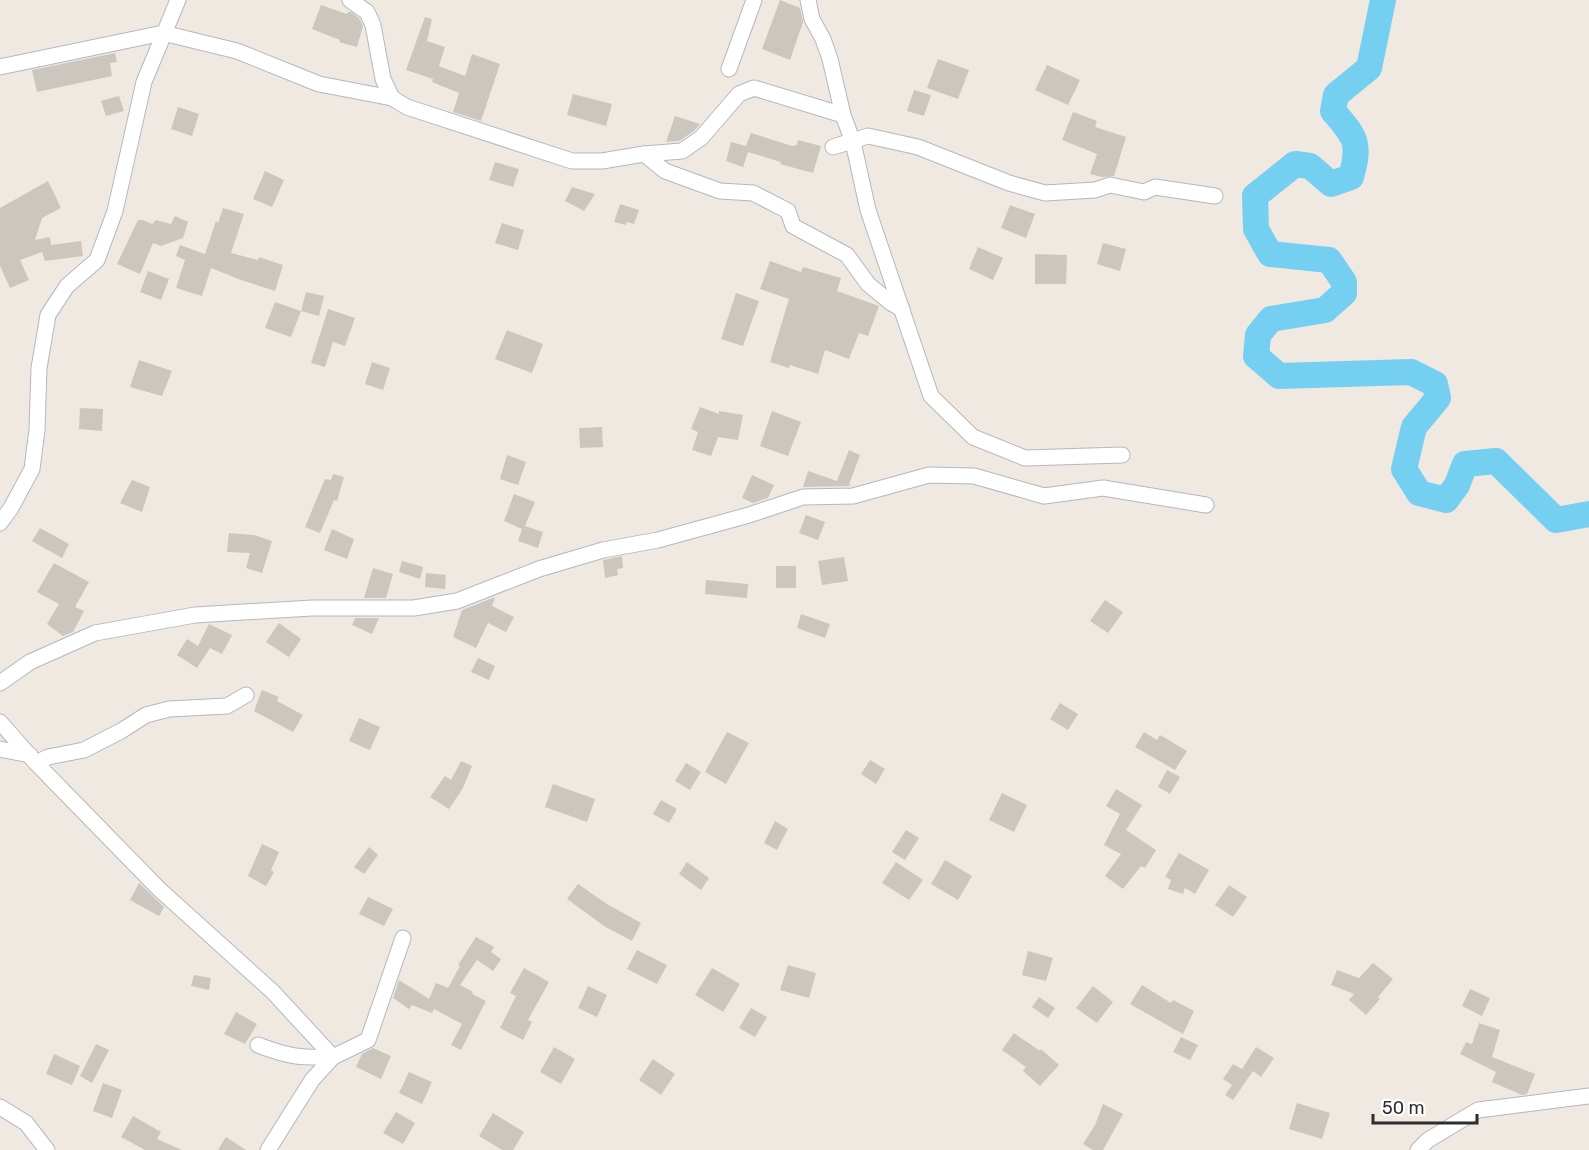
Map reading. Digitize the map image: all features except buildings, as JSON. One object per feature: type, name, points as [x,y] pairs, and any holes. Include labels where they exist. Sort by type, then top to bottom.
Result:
[{"type":"street","points":[[0,523],[11,508],[32,469],[37,430],[39,368],[48,315],[67,286],[98,260],[115,211],[144,82],[178,0]]},
{"type":"street","points":[[350,0],[367,12],[373,25],[383,79],[392,98]]},
{"type":"street","points":[[729,69],[754,0]]},
{"type":"street","points":[[808,0],[812,19],[823,39],[830,59],[843,115],[853,142],[868,210],[931,396],[973,437],[1025,458],[1122,455]]},
{"type":"street","points":[[0,68],[163,33],[237,51],[319,84],[392,98],[407,107],[572,161],[602,161],[682,151],[701,138],[740,94],[754,88],[843,115]]},
{"type":"street","points":[[833,147],[868,136],[918,147],[1009,183],[1045,193],[1095,190],[1110,185],[1144,192],[1155,187],[1215,196]]},
{"type":"street","points":[[644,154],[665,171],[720,191],[753,193],[788,212],[793,226],[848,255],[868,284],[902,309]]},
{"type":"street","points":[[0,683],[30,662],[95,633],[195,615],[312,608],[414,608],[457,601],[603,549],[658,540],[749,515],[803,497],[853,496],[929,475],[974,476],[1044,496],[1103,488],[1206,504]]},
{"type":"street","points":[[0,749],[37,758],[84,750],[146,715],[169,709],[227,706],[246,695]]},
{"type":"street","points":[[0,722],[37,758],[159,890],[273,992],[333,1056]]},
{"type":"street","points":[[258,1045],[299,1058],[333,1056],[368,1040],[403,938]]},
{"type":"street","points":[[268,1150],[312,1080],[333,1056]]},
{"type":"street","points":[[1418,1150],[1428,1140],[1478,1110],[1589,1096]]},
{"type":"street","points":[[0,1107],[26,1123],[47,1150]]},
{"type":"waterway","points":[[1383,0],[1369,68],[1336,95],[1333,111],[1351,134],[1356,148],[1351,177],[1331,184],[1310,166],[1295,164],[1255,196],[1256,229],[1270,254],[1329,260],[1344,282],[1344,293],[1325,310],[1271,319],[1258,335],[1256,356],[1279,376],[1411,372],[1435,384],[1438,398],[1414,427],[1404,469],[1419,493],[1446,500],[1457,485],[1465,464],[1496,461],[1556,520],[1589,514]]}]
